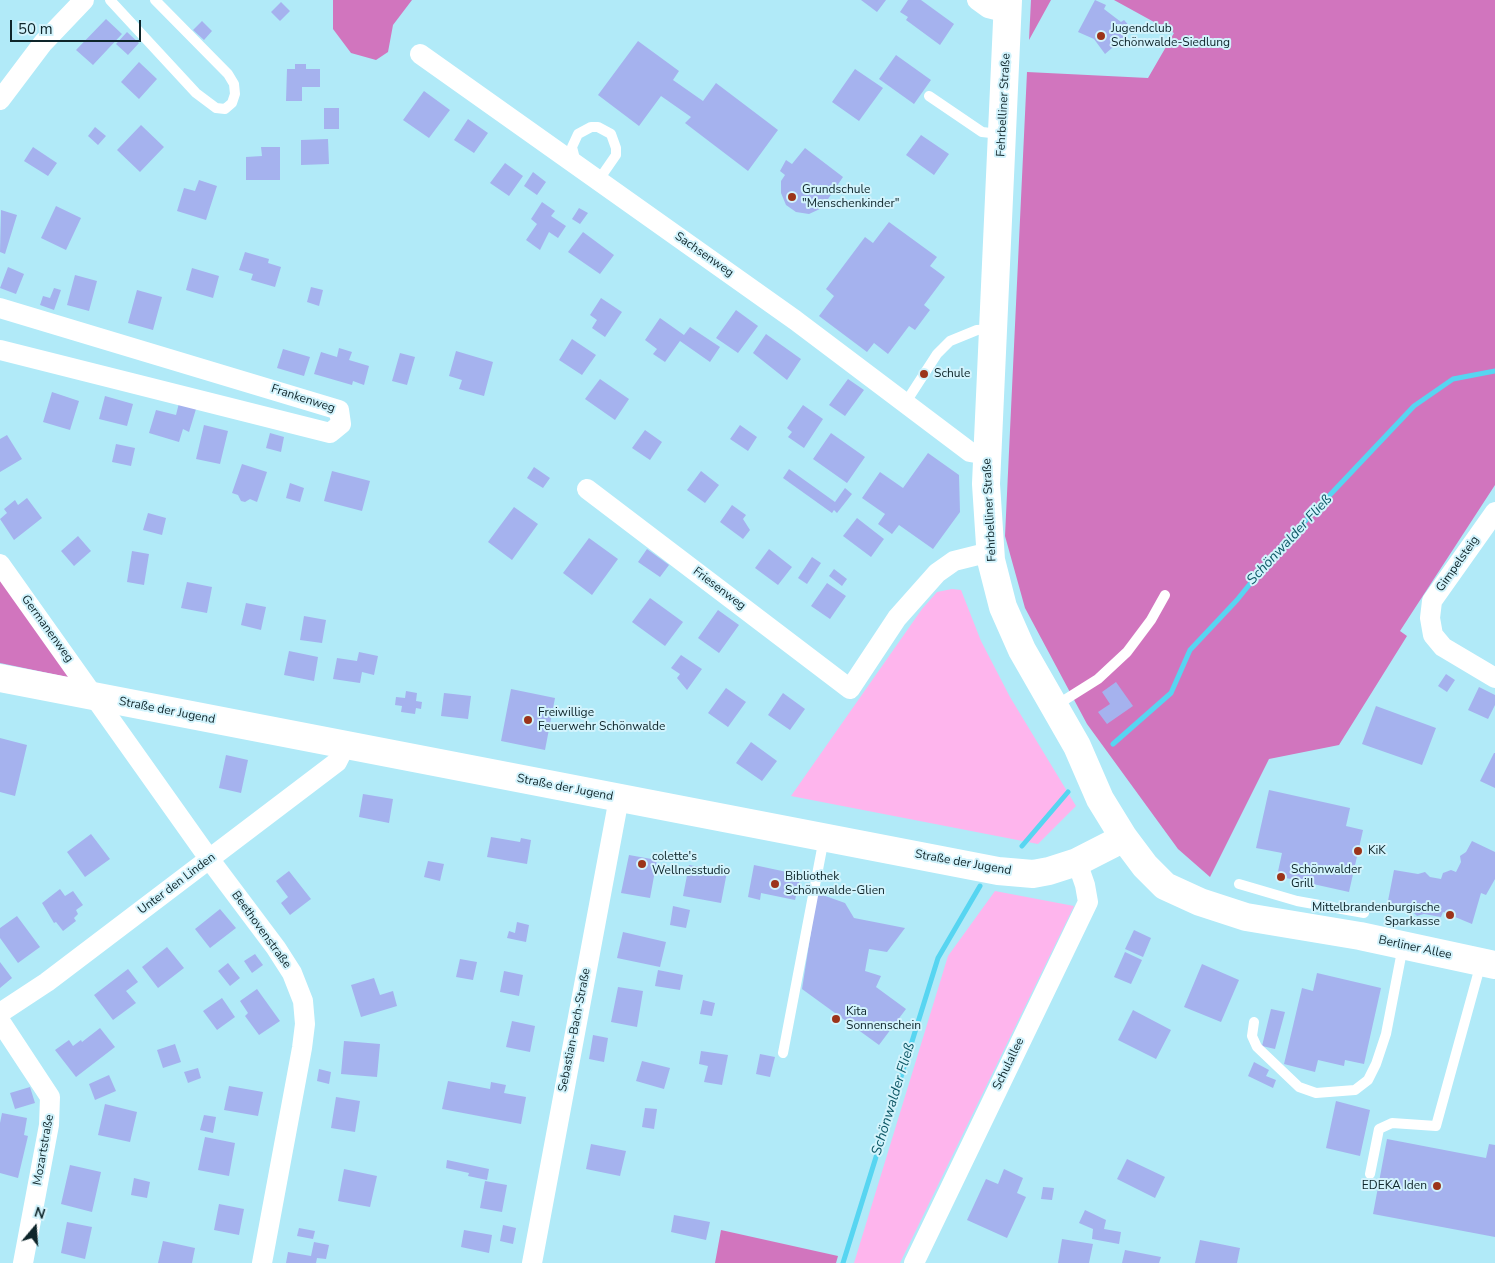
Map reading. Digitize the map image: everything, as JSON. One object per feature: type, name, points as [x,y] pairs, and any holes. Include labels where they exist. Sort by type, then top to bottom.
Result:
[{"type":"main road","name":"Fehrbelliner Straße","points":[[1008,7],[987,456],[990,552],[1002,608],[1022,650],[1077,746],[1100,798],[1124,838],[1145,866],[1165,886],[1200,902],[1246,917]]},
{"type":"main road","name":"Straße der Jugend","points":[[0,678],[998,871],[1033,874],[1077,862],[1124,838]]},
{"type":"main road","name":"Berliner Allee","points":[[1246,917],[1403,945],[1488,963]]},
{"type":"street","points":[[0,100],[43,43],[84,0]]},
{"type":"street","points":[[977,0],[988,8],[1008,7]]},
{"type":"street","name":"Sachsenweg","points":[[420,54],[756,292],[906,402],[970,452],[987,456]]},
{"type":"street","name":"Frankenweg","points":[[0,308],[339,410],[341,424],[330,433],[0,350]]},
{"type":"street","name":"Friesenweg","points":[[587,489],[850,689],[897,618],[937,572],[954,561],[990,552]]},
{"type":"street","name":"Gimpelsteig","points":[[1495,512],[1432,601],[1430,618],[1433,635],[1444,647],[1495,678]]},
{"type":"street","name":"Germanenweg","points":[[0,564],[93,696]]},
{"type":"street","name":"Beethovenstraße","points":[[93,696],[210,860],[276,948],[292,973],[302,1001],[305,1024],[302,1048],[262,1263]]},
{"type":"street","name":"Unter den Linden","points":[[0,1012],[47,982],[210,860],[337,762],[345,746]]},
{"type":"street","name":"Sebastian-Bach-Straße","points":[[532,1263],[619,798]]},
{"type":"street","name":"Schulallee","points":[[918,1262],[1088,902],[1085,885],[1077,862]]},
{"type":"street","name":"Mozartstraße","points":[[0,1021],[50,1097],[49,1125],[23,1263]]},
{"type":"lane","points":[[110,0],[196,93],[216,108],[225,109],[232,103],[235,94],[234,84],[228,74],[155,0]]},
{"type":"lane","points":[[929,96],[982,132],[1003,134]]},
{"type":"lane","points":[[576,165],[572,147],[578,134],[591,127],[605,130],[615,141],[616,155],[598,181]]},
{"type":"lane","points":[[906,402],[937,354],[950,341],[977,330],[993,329]]},
{"type":"lane","points":[[1054,706],[1098,678],[1127,652],[1151,620],[1165,595]]},
{"type":"lane","points":[[783,1053],[824,837]]},
{"type":"lane","points":[[1239,884],[1297,900],[1364,913]]},
{"type":"lane","points":[[1254,1022],[1252,1036],[1257,1047],[1298,1087],[1316,1093],[1341,1093],[1355,1090],[1368,1080],[1376,1064],[1386,1034],[1403,945]]},
{"type":"lane","points":[[1370,1174],[1379,1129],[1392,1123],[1436,1126],[1488,963]]},
{"type":"shaded area","points":[[333,0],[412,0],[393,25],[388,52],[376,60],[351,53],[333,29]]},
{"type":"shaded area","points":[[1031,0],[1051,0],[1029,40]]},
{"type":"shaded area","points":[[1114,0],[1495,0],[1495,485],[1400,631],[1407,636],[1339,745],[1269,759],[1210,877],[1178,849],[1087,724],[1025,608],[1005,536],[1027,72],[1148,78],[1174,33]]},
{"type":"shaded area","points":[[0,571],[72,678],[0,663]]},
{"type":"shaded area","points":[[952,589],[961,590],[981,641],[1010,697],[1076,806],[1038,844],[791,796],[922,609],[937,592]]},
{"type":"shaded area","points":[[995,891],[1074,906],[900,1263],[854,1263],[948,956]]},
{"type":"shaded area","points":[[721,1230],[838,1256],[836,1263],[715,1263]]},
{"type":"building","points":[[861,0],[886,0],[877,12]]},
{"type":"building","points":[[908,0],[921,0],[954,24],[940,45],[906,20],[908,17],[900,12]]},
{"type":"building","points":[[1095,0],[1106,5],[1104,9],[1121,22],[1124,20],[1133,30],[1105,54],[1094,39],[1078,32]]},
{"type":"building","points":[[281,2],[290,11],[280,21],[271,12]]},
{"type":"building","points":[[106,19],[122,34],[93,65],[76,50]]},
{"type":"building","points":[[202,21],[212,31],[204,40],[193,30]]},
{"type":"building","points":[[127,32],[139,43],[128,55],[116,44]]},
{"type":"building","points":[[638,41],[679,71],[673,80],[703,101],[716,83],[778,130],[748,171],[685,123],[691,117],[661,96],[639,126],[598,95]]},
{"type":"building","points":[[896,55],[931,80],[914,104],[879,79]]},
{"type":"building","points":[[139,62],[157,79],[139,99],[121,82]]},
{"type":"building","points":[[295,64],[306,64],[306,69],[320,69],[320,87],[302,87],[302,101],[286,101],[287,69],[295,69]]},
{"type":"building","points":[[855,69],[883,88],[859,121],[832,102]]},
{"type":"building","points":[[424,91],[450,110],[429,138],[403,120]]},
{"type":"building","points":[[324,108],[339,108],[339,129],[324,129]]},
{"type":"building","points":[[468,119],[488,133],[474,153],[454,140]]},
{"type":"building","points":[[141,125],[164,147],[140,172],[117,150]]},
{"type":"building","points":[[95,127],[106,136],[98,145],[88,136]]},
{"type":"building","points":[[921,135],[949,154],[934,175],[906,155]]},
{"type":"building","points":[[328,139],[329,164],[301,165],[301,140]]},
{"type":"building","points":[[33,147],[57,163],[48,176],[24,161]]},
{"type":"building","points":[[261,147],[280,147],[280,180],[246,180],[246,157],[262,156]]},
{"type":"building","points":[[805,148],[843,177],[822,208],[809,214],[796,212],[786,205],[781,193],[781,181],[785,175],[780,171],[786,160],[792,164]]},
{"type":"building","points":[[505,163],[523,176],[509,196],[490,183]]},
{"type":"building","points":[[533,172],[546,182],[537,195],[524,186]]},
{"type":"building","points":[[199,180],[217,186],[206,220],[177,211],[184,188],[195,191]]},
{"type":"building","points":[[542,202],[555,211],[551,216],[566,226],[558,238],[549,232],[540,250],[526,240],[537,224],[531,219]]},
{"type":"building","points":[[56,206],[81,218],[66,250],[41,238]]},
{"type":"building","points":[[579,208],[588,213],[580,224],[572,219]]},
{"type":"building","points":[[1,210],[17,215],[5,254],[0,252]]},
{"type":"building","points":[[889,222],[937,257],[930,266],[945,277],[924,305],[930,310],[915,330],[909,326],[888,354],[874,343],[867,352],[819,316],[834,296],[826,289],[865,237],[873,243]]},
{"type":"building","points":[[583,232],[614,255],[600,274],[568,252]]},
{"type":"building","points":[[245,252],[269,259],[268,263],[281,267],[275,287],[251,280],[253,274],[239,270]]},
{"type":"building","points":[[8,267],[24,274],[16,294],[0,288]]},
{"type":"building","points":[[192,268],[219,276],[213,298],[186,290]]},
{"type":"building","points":[[75,275],[97,281],[89,311],[67,305]]},
{"type":"building","points":[[311,287],[323,290],[319,306],[307,302]]},
{"type":"building","points":[[54,288],[61,290],[54,310],[40,305],[43,296],[50,298]]},
{"type":"building","points":[[137,290],[162,297],[153,330],[128,323]]},
{"type":"building","points":[[601,298],[622,312],[605,337],[592,328],[597,320],[590,315]]},
{"type":"building","points":[[736,310],[758,326],[738,353],[716,338]]},
{"type":"building","points":[[660,318],[684,335],[690,327],[720,347],[710,362],[680,341],[665,362],[653,354],[657,349],[645,340]]},
{"type":"building","points":[[766,334],[801,359],[787,380],[753,353]]},
{"type":"building","points":[[572,339],[596,355],[582,375],[559,360]]},
{"type":"building","points":[[339,348],[352,352],[349,360],[369,366],[364,385],[353,381],[352,385],[314,374],[321,352],[337,357]]},
{"type":"building","points":[[283,349],[310,357],[304,376],[277,368]]},
{"type":"building","points":[[456,351],[493,362],[484,396],[459,389],[462,380],[449,376]]},
{"type":"building","points":[[400,353],[415,357],[407,385],[392,381]]},
{"type":"building","points":[[600,379],[629,399],[615,420],[585,399]]},
{"type":"building","points":[[848,379],[864,390],[845,416],[829,405]]},
{"type":"building","points":[[52,392],[79,401],[70,430],[43,422]]},
{"type":"building","points":[[105,396],[133,404],[127,426],[99,419]]},
{"type":"building","points":[[179,403],[196,409],[189,432],[183,429],[179,442],[149,433],[156,410],[176,415]]},
{"type":"building","points":[[803,405],[823,419],[804,448],[788,437],[792,432],[787,428]]},
{"type":"building","points":[[204,425],[228,431],[220,464],[196,459]]},
{"type":"building","points":[[740,425],[757,437],[748,451],[730,439]]},
{"type":"building","points":[[645,430],[662,442],[650,460],[632,448]]},
{"type":"building","points":[[270,433],[284,437],[281,452],[266,448]]},
{"type":"building","points":[[831,433],[865,457],[847,483],[813,459]]},
{"type":"building","points":[[7,435],[22,459],[0,472],[0,439]]},
{"type":"building","points":[[116,444],[135,448],[131,466],[112,462]]},
{"type":"building","points":[[928,453],[959,475],[960,512],[933,549],[899,525],[892,534],[878,524],[885,514],[862,498],[880,472],[903,488]]},
{"type":"building","points":[[242,464],[267,472],[257,502],[250,499],[245,502],[241,501],[238,495],[232,493]]},
{"type":"building","points":[[534,467],[550,478],[543,488],[527,478]]},
{"type":"building","points":[[789,469],[835,502],[845,488],[852,494],[837,513],[834,510],[832,513],[783,478]]},
{"type":"building","points":[[332,471],[370,481],[362,511],[324,501]]},
{"type":"building","points":[[701,471],[719,485],[705,503],[687,490]]},
{"type":"building","points":[[290,483],[304,488],[300,502],[286,498]]},
{"type":"building","points":[[27,498],[42,518],[14,540],[0,519],[7,513],[4,509],[15,500],[18,505]]},
{"type":"building","points":[[732,505],[746,515],[743,519],[750,530],[743,539],[720,522]]},
{"type":"building","points":[[514,507],[538,524],[512,560],[488,542]]},
{"type":"building","points":[[148,513],[166,518],[162,535],[143,530]]},
{"type":"building","points":[[857,518],[884,539],[871,557],[843,536]]},
{"type":"building","points":[[78,536],[91,551],[74,566],[61,551]]},
{"type":"building","points":[[589,538],[618,559],[592,595],[563,573]]},
{"type":"building","points":[[647,549],[669,565],[660,577],[638,562]]},
{"type":"building","points":[[769,549],[792,567],[778,585],[755,568]]},
{"type":"building","points":[[132,551],[149,554],[144,585],[127,582]]},
{"type":"building","points":[[812,557],[821,563],[807,584],[798,578]]},
{"type":"building","points":[[834,569],[847,579],[842,586],[829,576]]},
{"type":"building","points":[[187,582],[212,587],[207,613],[181,608]]},
{"type":"building","points":[[827,583],[846,596],[830,619],[811,606]]},
{"type":"building","points":[[650,598],[683,622],[665,646],[632,622]]},
{"type":"building","points":[[246,603],[266,607],[261,630],[241,625]]},
{"type":"building","points":[[718,610],[739,625],[719,653],[698,638]]},
{"type":"building","points":[[304,616],[326,620],[322,643],[300,640]]},
{"type":"building","points":[[289,651],[318,657],[314,681],[284,675]]},
{"type":"building","points":[[359,652],[378,656],[374,675],[362,672],[360,683],[333,679],[337,658],[357,661]]},
{"type":"building","points":[[681,655],[702,669],[687,690],[677,678],[680,674],[671,668]]},
{"type":"building","points":[[1446,674],[1455,680],[1447,692],[1438,686]]},
{"type":"building","points":[[1116,682],[1133,706],[1107,724],[1098,712],[1110,704],[1102,692]]},
{"type":"building","points":[[1479,687],[1495,695],[1495,705],[1488,719],[1468,710]]},
{"type":"building","points":[[726,688],[746,702],[728,727],[708,713]]},
{"type":"building","name":"Freiwillige Feuerwehr Schönwalde","points":[[511,689],[555,698],[545,750],[501,741]]},
{"type":"building","points":[[406,691],[417,693],[416,701],[422,702],[421,709],[416,708],[415,714],[401,712],[402,706],[395,705],[396,697],[405,698]]},
{"type":"building","points":[[444,693],[471,696],[468,719],[441,716]]},
{"type":"building","points":[[783,693],[805,709],[790,730],[768,715]]},
{"type":"building","points":[[1376,706],[1436,728],[1422,765],[1362,744]]},
{"type":"building","points":[[0,738],[27,745],[15,796],[0,792]]},
{"type":"building","points":[[751,742],[777,761],[762,781],[736,763]]},
{"type":"building","points":[[1495,753],[1495,788],[1480,781]]},
{"type":"building","points":[[226,755],[248,760],[241,793],[219,788]]},
{"type":"building","points":[[1269,790],[1350,808],[1346,826],[1363,830],[1349,892],[1277,876],[1282,853],[1256,848]]},
{"type":"building","points":[[363,794],[393,799],[389,823],[359,817]]},
{"type":"building","points":[[91,834],[110,859],[85,877],[67,852]]},
{"type":"building","points":[[491,837],[520,842],[521,838],[531,840],[527,864],[487,857]]},
{"type":"building","points":[[1472,841],[1495,852],[1495,879],[1486,895],[1481,893],[1472,924],[1443,912],[1441,917],[1424,914],[1417,916],[1412,911],[1387,906],[1394,870],[1418,874],[1425,872],[1430,877],[1441,879],[1443,873],[1451,870],[1456,872],[1461,862],[1460,856],[1466,852]]},
{"type":"building","points":[[629,855],[657,860],[650,898],[621,893]]},
{"type":"building","points":[[428,861],[444,864],[440,881],[424,877]]},
{"type":"building","points":[[689,865],[727,872],[721,903],[683,896]]},
{"type":"building","name":"Bibliothek Schönwalde-Glien","points":[[754,865],[801,875],[795,900],[761,893],[760,900],[748,897]]},
{"type":"building","points":[[289,871],[311,899],[290,915],[281,903],[288,897],[276,881]]},
{"type":"building","points":[[60,889],[65,896],[73,891],[83,905],[76,910],[78,914],[74,918],[76,921],[63,931],[56,922],[54,923],[42,903]]},
{"type":"building","points":[[817,893],[845,903],[854,918],[905,928],[887,952],[869,949],[865,971],[881,976],[876,987],[906,1009],[879,1045],[802,989]]},
{"type":"building","points":[[673,906],[690,910],[686,928],[670,925]]},
{"type":"building","points":[[220,909],[236,928],[210,948],[195,929]]},
{"type":"building","points":[[17,916],[40,947],[18,963],[0,938],[0,928]]},
{"type":"building","points":[[517,922],[529,925],[526,942],[507,938],[509,931],[515,933]]},
{"type":"building","points":[[1134,930],[1151,938],[1143,957],[1125,949]]},
{"type":"building","points":[[623,932],[666,942],[660,967],[617,958]]},
{"type":"building","points":[[167,947],[184,968],[158,988],[142,967]]},
{"type":"building","points":[[1125,952],[1142,960],[1131,984],[1114,977]]},
{"type":"building","points":[[255,954],[263,965],[252,973],[244,961]]},
{"type":"building","points":[[460,959],[477,962],[473,980],[456,977]]},
{"type":"building","points":[[0,962],[12,978],[0,988]]},
{"type":"building","points":[[228,963],[240,978],[230,986],[218,971]]},
{"type":"building","points":[[1202,964],[1239,980],[1221,1022],[1184,1007]]},
{"type":"building","points":[[128,969],[138,982],[126,991],[136,1003],[113,1020],[94,995]]},
{"type":"building","points":[[658,970],[683,975],[680,990],[655,986]]},
{"type":"building","points":[[504,971],[523,975],[519,996],[500,992]]},
{"type":"building","points":[[1317,973],[1381,988],[1364,1064],[1345,1060],[1344,1066],[1318,1060],[1315,1072],[1284,1064],[1302,988],[1313,991]]},
{"type":"building","points":[[374,978],[380,995],[393,991],[397,1006],[361,1017],[351,985]]},
{"type":"building","points":[[618,987],[643,991],[637,1027],[611,1022]]},
{"type":"building","points":[[257,989],[280,1021],[259,1035],[245,1016],[248,1013],[240,1001]]},
{"type":"building","points":[[222,998],[235,1017],[217,1030],[203,1011]]},
{"type":"building","points":[[703,1000],[715,1003],[712,1016],[700,1014]]},
{"type":"building","points":[[1271,1009],[1285,1012],[1275,1049],[1262,1046]]},
{"type":"building","points":[[1133,1010],[1171,1030],[1156,1059],[1118,1040]]},
{"type":"building","points":[[512,1021],[535,1026],[530,1052],[506,1047]]},
{"type":"building","points":[[100,1028],[115,1047],[76,1077],[55,1050],[69,1040],[73,1046],[81,1040],[82,1042]]},
{"type":"building","points":[[593,1035],[608,1038],[604,1062],[589,1059]]},
{"type":"building","points":[[344,1041],[380,1044],[377,1077],[341,1074]]},
{"type":"building","points":[[175,1044],[181,1062],[163,1068],[157,1050]]},
{"type":"building","points":[[701,1051],[728,1055],[722,1085],[704,1082],[708,1066],[699,1064]]},
{"type":"building","points":[[760,1054],[775,1057],[770,1077],[756,1074]]},
{"type":"building","points":[[642,1061],[670,1068],[664,1089],[636,1081]]},
{"type":"building","points":[[1254,1062],[1269,1070],[1266,1076],[1276,1080],[1273,1088],[1248,1076]]},
{"type":"building","points":[[198,1068],[201,1078],[188,1083],[184,1072]]},
{"type":"building","points":[[319,1069],[331,1072],[329,1084],[317,1081]]},
{"type":"building","points":[[109,1075],[116,1091],[95,1100],[89,1084]]},
{"type":"building","points":[[448,1081],[490,1089],[491,1082],[506,1085],[504,1093],[526,1097],[521,1124],[442,1109]]},
{"type":"building","points":[[229,1086],[263,1092],[258,1116],[224,1110]]},
{"type":"building","points":[[30,1087],[35,1103],[15,1109],[10,1093]]},
{"type":"building","points":[[336,1097],[360,1101],[355,1132],[331,1128]]},
{"type":"building","points":[[1336,1101],[1370,1110],[1360,1156],[1326,1148]]},
{"type":"building","points":[[105,1104],[137,1112],[130,1142],[98,1135]]},
{"type":"building","points":[[645,1108],[657,1109],[654,1129],[642,1127]]},
{"type":"building","points":[[2,1113],[27,1118],[24,1135],[28,1136],[18,1178],[0,1173],[0,1123]]},
{"type":"building","points":[[204,1115],[216,1117],[213,1133],[200,1130]]},
{"type":"building","points":[[205,1137],[235,1143],[229,1176],[198,1170]]},
{"type":"building","name":"EDEKA Iden","points":[[1387,1139],[1486,1158],[1489,1144],[1495,1145],[1495,1237],[1373,1214]]},
{"type":"building","points":[[591,1144],[626,1151],[620,1176],[586,1169]]},
{"type":"building","points":[[1127,1159],[1165,1177],[1155,1198],[1117,1179]]},
{"type":"building","points":[[447,1160],[489,1169],[487,1180],[468,1176],[469,1173],[446,1168]]},
{"type":"building","points":[[70,1165],[101,1172],[92,1212],[61,1204]]},
{"type":"building","points":[[344,1169],[377,1176],[370,1207],[338,1201]]},
{"type":"building","points":[[1004,1169],[1023,1178],[1017,1193],[1026,1197],[1007,1238],[967,1220],[986,1179],[998,1184]]},
{"type":"building","points":[[134,1178],[150,1182],[147,1198],[131,1195]]},
{"type":"building","points":[[485,1181],[507,1185],[502,1212],[480,1208]]},
{"type":"building","points":[[1043,1187],[1054,1188],[1052,1200],[1041,1199]]},
{"type":"building","points":[[219,1204],[244,1209],[239,1235],[214,1230]]},
{"type":"building","points":[[1085,1210],[1106,1220],[1104,1229],[1121,1232],[1119,1244],[1092,1239],[1093,1229],[1079,1223]]},
{"type":"building","points":[[674,1215],[710,1222],[706,1240],[671,1232]]},
{"type":"building","points":[[67,1222],[92,1227],[85,1259],[61,1253]]},
{"type":"building","points":[[503,1225],[516,1228],[513,1244],[500,1241]]},
{"type":"building","points":[[299,1228],[315,1231],[313,1239],[297,1236]]},
{"type":"building","points":[[464,1230],[492,1235],[489,1253],[461,1247]]},
{"type":"building","points":[[1062,1239],[1093,1244],[1089,1263],[1058,1263]]},
{"type":"building","points":[[1200,1240],[1240,1248],[1237,1263],[1195,1263]]},
{"type":"building","points":[[163,1241],[195,1248],[192,1263],[158,1263]]},
{"type":"building","points":[[314,1242],[329,1245],[326,1259],[317,1258],[316,1263],[286,1263],[288,1252],[311,1256]]},
{"type":"building","points":[[1125,1250],[1161,1257],[1159,1263],[1122,1263]]},
{"type":"waterway","name":"Schönwalder Fließ","points":[[1113,744],[1171,693],[1190,650],[1237,600],[1274,554],[1414,406],[1453,379],[1495,371]]},
{"type":"waterway","name":"Schönwalder Fließ","points":[[1022,846],[1068,792]]},
{"type":"waterway","name":"Schönwalder Fließ","points":[[843,1263],[938,958],[980,886]]},
{"type":"place","name":"Jugendclub Schönwalde-Siedlung","points":[[1101,36]]},
{"type":"place","name":"Grundschule \"Menschenkinder\"","points":[[792,197]]},
{"type":"place","name":"Schule","points":[[924,374]]},
{"type":"place","name":"Freiwillige Feuerwehr Schönwalde","points":[[528,720]]},
{"type":"place","name":"KiK","points":[[1358,851]]},
{"type":"place","name":"colette's Wellnesstudio","points":[[642,864]]},
{"type":"place","name":"Schönwalder Grill","points":[[1281,877]]},
{"type":"place","name":"Bibliothek Schönwalde-Glien","points":[[775,884]]},
{"type":"place","name":"Mittelbrandenburgische Sparkasse","points":[[1450,915]]},
{"type":"place","name":"Kita Sonnenschein","points":[[836,1019]]},
{"type":"place","name":"EDEKA Iden","points":[[1437,1186]]}]
